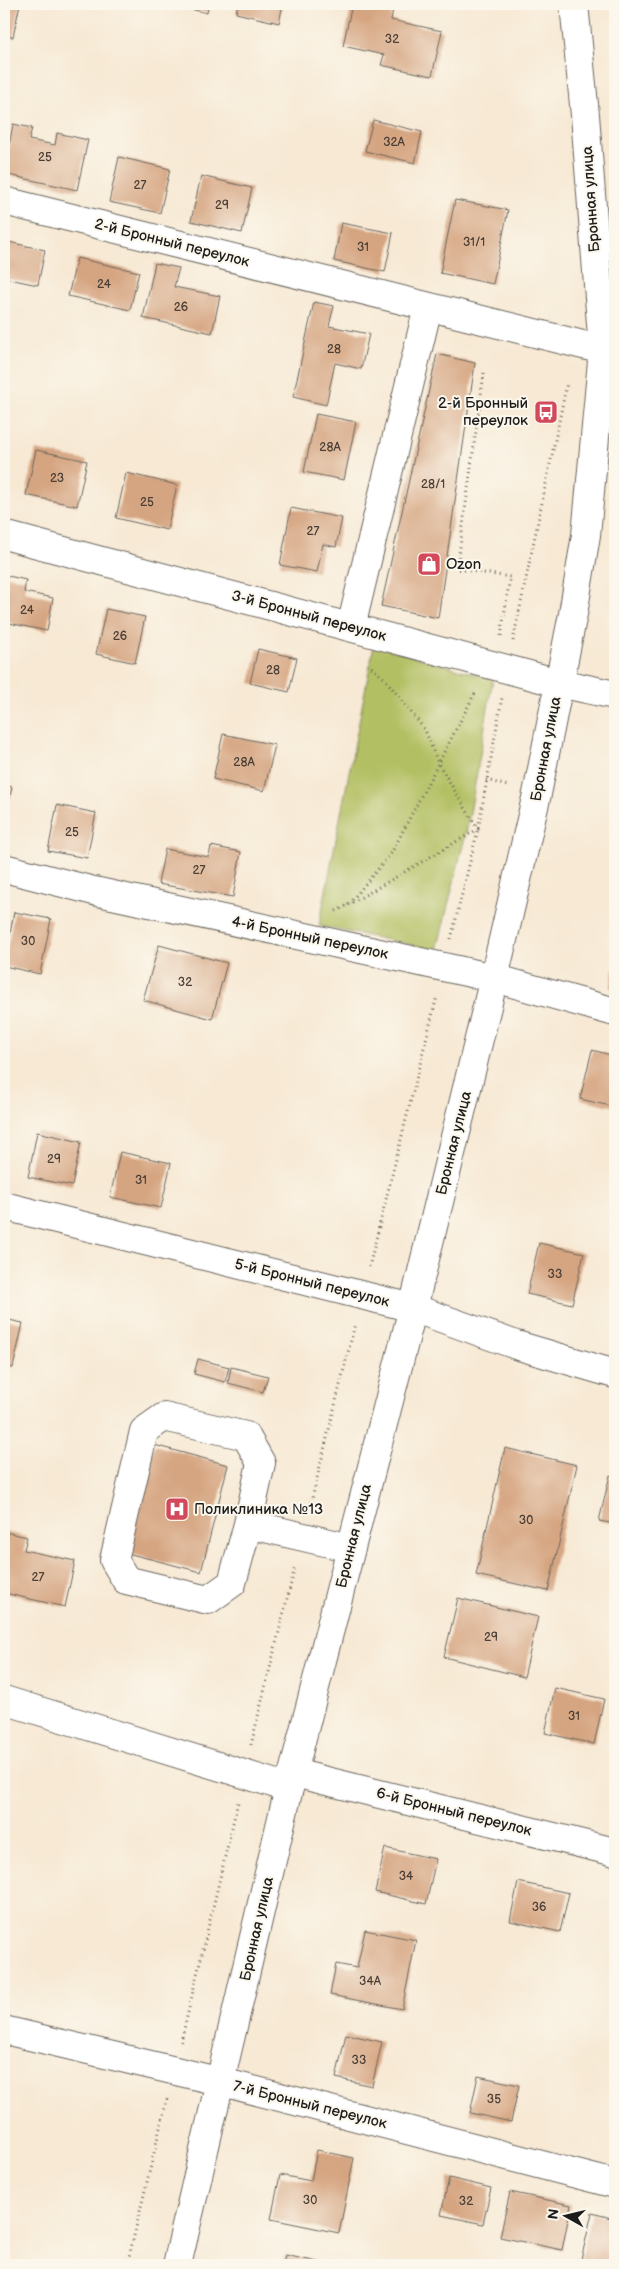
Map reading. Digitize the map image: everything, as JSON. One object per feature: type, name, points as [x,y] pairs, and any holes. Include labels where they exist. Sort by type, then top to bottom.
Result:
[{"type":"street","name":"Бронная улица","points":[[177,2265],[222,2082],[292,1780],[413,1308],[494,978],[537,794],[586,535],[609,346],[574,4]]},
{"type":"street","name":"2-й Бронный переулок","points":[[4,201],[576,343],[609,346]]},
{"type":"street","points":[[351,627],[428,307]]},
{"type":"street","name":"3-й Бронный переулок","points":[[4,535],[615,696]]},
{"type":"street","name":"4-й Бронный переулок","points":[[4,868],[94,892],[494,978],[615,1012]]},
{"type":"street","name":"5-й Бронный переулок","points":[[4,1206],[413,1308],[516,1345],[615,1374]]},
{"type":"street","points":[[164,1417],[246,1436],[261,1463],[248,1524],[232,1583],[208,1600],[126,1580],[114,1560],[144,1430],[164,1417]]},
{"type":"street","points":[[248,1524],[351,1548]]},
{"type":"street","name":"6-й Бронный переулок","points":[[4,1700],[244,1774],[292,1780],[615,1852]]},
{"type":"street","name":"7-й Бронный переулок","points":[[4,2030],[222,2082],[615,2184]]},
{"type":"path","points":[[348,905],[392,852],[438,763],[498,666],[576,343]]},
{"type":"path","points":[[127,2265],[244,1774],[478,828],[510,577],[457,569],[484,373]]},
{"type":"path","points":[[366,662],[385,679],[425,730],[438,763],[478,828]]},
{"type":"path","points":[[293,935],[348,905],[478,828]]},
{"type":"green space","points":[[374,645],[493,679],[468,825],[437,950],[319,926]]},
{"type":"building","points":[[4,4],[20,4],[13,37],[4,36]]},
{"type":"building","points":[[169,4],[209,4],[207,13]]},
{"type":"building","points":[[238,4],[283,4],[279,23],[236,13]]},
{"type":"building","points":[[352,4],[394,4],[391,20],[442,31],[432,76],[381,65],[384,55],[343,46]]},
{"type":"building","points":[[373,120],[422,132],[415,163],[365,151]]},
{"type":"building","points":[[13,124],[32,128],[29,140],[55,145],[57,133],[88,140],[77,190],[4,174]]},
{"type":"building","points":[[119,157],[170,169],[160,213],[109,202]]},
{"type":"building","points":[[201,176],[252,188],[242,233],[191,221]]},
{"type":"building","points":[[455,200],[508,210],[493,284],[440,273]]},
{"type":"building","points":[[341,223],[393,233],[385,272],[334,261]]},
{"type":"building","points":[[4,241],[45,250],[38,285],[4,278]]},
{"type":"building","points":[[77,258],[139,272],[130,310],[68,296]]},
{"type":"building","points":[[155,263],[179,268],[174,287],[220,296],[212,333],[143,318]]},
{"type":"building","points":[[314,302],[334,306],[329,326],[369,334],[361,369],[335,363],[326,405],[293,397]]},
{"type":"building","points":[[437,354],[475,363],[438,618],[381,606]]},
{"type":"building","points":[[316,414],[356,422],[344,480],[304,472]]},
{"type":"building","points":[[36,450],[87,461],[77,506],[26,495]]},
{"type":"building","points":[[126,473],[177,485],[167,530],[116,518]]},
{"type":"building","points":[[291,508],[342,518],[336,547],[323,544],[317,572],[280,565]]},
{"type":"building","points":[[4,575],[26,580],[24,592],[53,598],[47,631],[4,622]]},
{"type":"building","points":[[106,609],[145,617],[135,663],[96,654]]},
{"type":"building","points":[[258,649],[297,658],[289,692],[250,683]]},
{"type":"building","points":[[223,734],[275,745],[264,791],[213,779]]},
{"type":"building","points":[[4,785],[12,787],[5,822],[4,822]]},
{"type":"building","points":[[57,805],[96,813],[87,858],[48,851]]},
{"type":"building","points":[[211,846],[241,852],[233,897],[158,884],[165,849],[209,857]]},
{"type":"building","points":[[14,912],[51,919],[40,974],[4,966]]},
{"type":"building","points":[[159,945],[227,963],[212,1019],[143,1000]]},
{"type":"building","points":[[615,968],[615,990],[610,988]]},
{"type":"building","points":[[592,1050],[615,1056],[615,1107],[580,1099]]},
{"type":"building","points":[[37,1132],[81,1142],[72,1186],[28,1177]]},
{"type":"building","points":[[120,1152],[171,1163],[161,1208],[110,1197]]},
{"type":"building","points":[[539,1243],[584,1253],[572,1304],[527,1294]]},
{"type":"building","points":[[4,1319],[23,1323],[13,1368],[4,1366]]},
{"type":"building","points":[[198,1359],[229,1367],[225,1382],[194,1374]]},
{"type":"building","points":[[231,1367],[268,1376],[263,1392],[228,1383]]},
{"type":"building","name":"Поликлиника №13","points":[[154,1445],[228,1465],[201,1572],[127,1553]]},
{"type":"building","points":[[505,1448],[577,1465],[548,1591],[476,1575]]},
{"type":"building","points":[[610,1475],[615,1477],[615,1524],[599,1521]]},
{"type":"building","points":[[5,1532],[27,1537],[24,1550],[75,1561],[65,1607],[4,1593]]},
{"type":"building","points":[[458,1598],[538,1617],[524,1677],[444,1657]]},
{"type":"building","points":[[555,1688],[604,1699],[594,1744],[545,1733]]},
{"type":"building","points":[[385,1848],[436,1859],[426,1904],[375,1892]]},
{"type":"building","points":[[518,1882],[569,1893],[560,1932],[510,1921]]},
{"type":"building","points":[[365,1930],[416,1940],[402,2009],[330,1995],[336,1964],[357,1968]]},
{"type":"building","points":[[346,2034],[382,2042],[372,2086],[336,2078]]},
{"type":"building","points":[[478,2076],[519,2085],[511,2122],[470,2113]]},
{"type":"building","points":[[317,2150],[354,2158],[339,2233],[271,2219],[280,2175],[311,2181]]},
{"type":"building","points":[[449,2178],[491,2188],[483,2224],[441,2215]]},
{"type":"building","points":[[510,2192],[571,2205],[562,2250],[500,2237]]},
{"type":"building","points":[[592,2213],[615,2219],[615,2265],[580,2264]]},
{"type":"building","points":[[285,2255],[327,2264],[327,2265],[283,2265]]},
{"type":"place","name":"2-й Бронный переулок","points":[[546,412]]},
{"type":"place","name":"Ozon","points":[[429,564]]},
{"type":"place","name":"Поликлиника №13","points":[[177,1509]]}]
